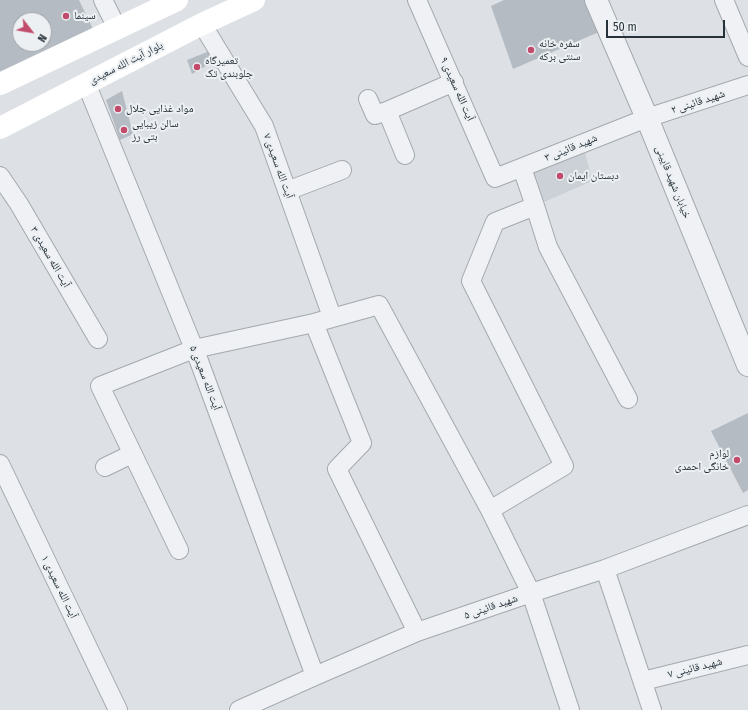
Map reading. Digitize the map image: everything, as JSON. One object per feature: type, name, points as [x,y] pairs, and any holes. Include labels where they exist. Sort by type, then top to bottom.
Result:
[{"type":"main road","points":[[0,84],[177,0]]},
{"type":"main road","name":"بلوار آیت الله سعیدی","points":[[0,128],[202,24],[254,0]]},
{"type":"street","points":[[103,0],[117,28]]},
{"type":"street","name":"آیت الله سعیدی ۹","points":[[417,0],[496,178]]},
{"type":"street","name":"خیابان شهید قایینی","points":[[596,0],[647,118],[748,365]]},
{"type":"street","points":[[724,0],[748,57]]},
{"type":"street","name":"آیت الله سعیدی ۷","points":[[202,24],[264,126],[332,317]]},
{"type":"street","points":[[368,99],[375,115],[454,82]]},
{"type":"street","name":"آیت الله سعیدی ۵","points":[[86,83],[194,349],[315,676]]},
{"type":"street","name":"شهید قائینی ۲","points":[[647,118],[748,85]]},
{"type":"street","points":[[387,111],[406,155]]},
{"type":"street","name":"شهید قائینی ۳","points":[[496,178],[647,118]]},
{"type":"street","points":[[522,168],[548,247],[628,399]]},
{"type":"street","points":[[287,191],[342,170]]},
{"type":"street","name":"آیت الله سعیدی ۳","points":[[0,176],[20,204],[98,339]]},
{"type":"street","points":[[490,510],[564,466],[471,281],[495,222],[535,206]]},
{"type":"street","points":[[179,550],[100,386],[194,349],[314,323],[379,305],[490,510],[531,593],[570,710]]},
{"type":"street","points":[[314,323],[362,443],[336,469],[417,632]]},
{"type":"street","points":[[105,467],[132,454]]},
{"type":"street","name":"آیت الله سعیدی ۱","points":[[0,464],[118,710]]},
{"type":"street","name":"شهید قائینی ۵","points":[[239,710],[417,632],[605,569],[748,515]]},
{"type":"street","points":[[605,569],[652,710]]},
{"type":"street","name":"شهید قائینی ۷","points":[[643,681],[748,655]]},
{"type":"shaded area","name":"دبستان ایمان","points":[[584,148],[592,181],[535,206],[529,172]]},
{"type":"building","points":[[0,0],[79,0],[94,31],[52,50],[52,12],[12,12],[12,52],[48,52],[0,74]]},
{"type":"building","name":"سفره خانه سنتی برکه","points":[[504,0],[587,0],[599,32],[513,69],[491,6]]},
{"type":"building","name":"تعمیرگاه جلوبندی تک","points":[[212,50],[218,59],[192,74],[187,60]]},
{"type":"building","name":"مواد غذایی جلال","points":[[122,91],[133,134],[120,140],[106,100]]},
{"type":"building","name":"لوازم خانگی احمدی","points":[[748,413],[748,490],[743,493],[711,431]]},
{"type":"place","name":"سینما","points":[[66,16]]},
{"type":"place","name":"سفره خانه سنتی برکه","points":[[531,50]]},
{"type":"place","name":"تعمیرگاه جلوبندی تک","points":[[197,67]]},
{"type":"place","name":"مواد غذایی جلال","points":[[118,109]]},
{"type":"place","name":"سالن زیبایی بتی رز","points":[[124,130]]},
{"type":"place","name":"دبستان ایمان","points":[[560,176]]},
{"type":"place","name":"لوازم خانگی احمدی","points":[[737,460]]}]
